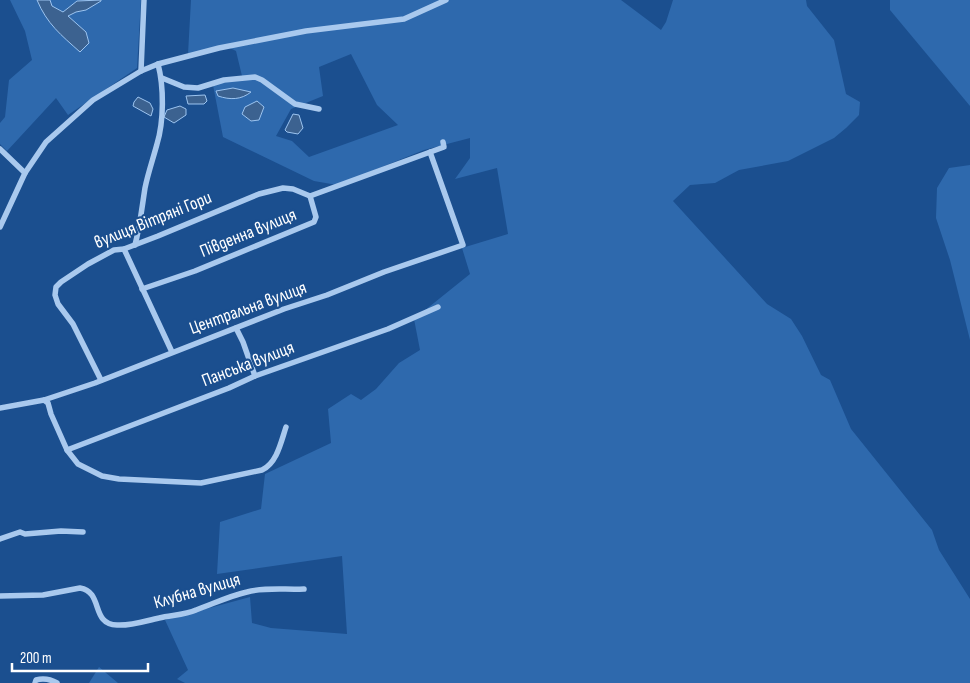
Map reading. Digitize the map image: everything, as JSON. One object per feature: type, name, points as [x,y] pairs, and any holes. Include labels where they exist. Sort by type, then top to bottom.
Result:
[{"type":"street","points":[[141,71],[144,0]]},
{"type":"street","points":[[0,228],[25,173],[46,142],[93,100],[141,71],[158,64],[219,48],[306,31],[404,19],[446,0]]},
{"type":"street","points":[[135,245],[139,231],[145,188],[158,142],[161,122],[162,78],[158,64]]},
{"type":"street","points":[[162,78],[184,87],[198,88],[224,80],[255,77],[295,104],[319,109]]},
{"type":"street","name":"Південна вулиця","points":[[142,289],[195,271],[314,222],[316,217],[310,196],[444,147],[443,142]]},
{"type":"street","points":[[0,149],[25,173]]},
{"type":"street","name":"Центральна вулиця","points":[[0,408],[44,400],[101,380],[328,295],[384,272],[463,245],[430,152]]},
{"type":"street","name":"вулиця Вітряні Гори","points":[[101,380],[73,324],[58,304],[55,296],[56,287],[105,254],[158,236],[242,200],[283,188],[292,189],[310,196]]},
{"type":"street","points":[[124,249],[172,352]]},
{"type":"street","name":"Панська вулиця","points":[[68,450],[229,388],[254,376],[388,329],[438,307]]},
{"type":"street","points":[[236,328],[243,342],[254,376]]},
{"type":"street","points":[[44,400],[48,402],[51,414],[68,450],[78,464],[102,476],[119,479],[201,482],[262,470],[269,467],[286,427]]},
{"type":"street","points":[[0,539],[20,532],[24,534],[61,531],[83,532]]},
{"type":"street","name":"Клубна вулиця","points":[[0,596],[44,595],[80,588],[86,589],[94,596],[99,613],[103,619],[108,624],[117,625],[140,623],[195,611],[227,597],[250,591],[304,589]]},
{"type":"street","points":[[35,683],[36,680],[41,679],[52,680],[57,683]]},
{"type":"shaded area","points":[[10,0],[141,0],[137,68],[68,115],[56,98],[7,151],[0,144],[0,123],[5,117],[9,80],[32,60],[25,31]]},
{"type":"shaded area","points":[[37,0],[50,0],[52,6],[63,12],[77,1],[101,0],[86,10],[68,16],[86,32],[89,43],[80,52],[50,23]]},
{"type":"shaded area","points":[[191,0],[621,0],[661,30],[666,22],[673,0],[806,0],[807,6],[834,40],[846,94],[860,102],[859,115],[834,138],[788,161],[739,170],[715,183],[690,185],[673,201],[767,304],[791,319],[802,336],[821,375],[830,380],[851,429],[932,530],[939,550],[970,599],[970,683],[185,683],[177,679],[188,670],[165,620],[250,597],[252,623],[271,628],[347,634],[342,556],[217,574],[220,522],[261,509],[265,474],[331,443],[328,409],[351,394],[361,400],[376,389],[399,363],[420,350],[414,319],[470,274],[462,248],[508,234],[497,168],[455,179],[470,158],[470,138],[424,150],[337,185],[314,181],[223,137],[213,85],[242,76],[236,51],[228,47],[188,54]],"holes":[[[351,54],[377,105],[398,125],[309,157],[292,141],[276,136],[291,109],[323,96],[319,67]]]},
{"type":"shaded area","points":[[890,0],[970,0],[970,106],[890,10]]},
{"type":"shaded area","points":[[233,88],[251,92],[243,97],[231,99],[218,96],[216,91]]},
{"type":"shaded area","points":[[205,95],[207,101],[204,104],[188,104],[186,96]]},
{"type":"shaded area","points":[[138,97],[150,103],[153,109],[151,116],[133,106]]},
{"type":"shaded area","points":[[257,101],[264,107],[259,120],[251,121],[242,114],[245,107]]},
{"type":"shaded area","points":[[180,106],[186,109],[186,115],[174,123],[164,117],[167,110]]},
{"type":"shaded area","points":[[293,114],[299,115],[303,128],[298,134],[285,130]]},
{"type":"shaded area","points":[[970,165],[970,340],[950,260],[936,218],[937,188],[949,168]]},
{"type":"shaded area","points":[[99,667],[118,683],[89,683]]}]
